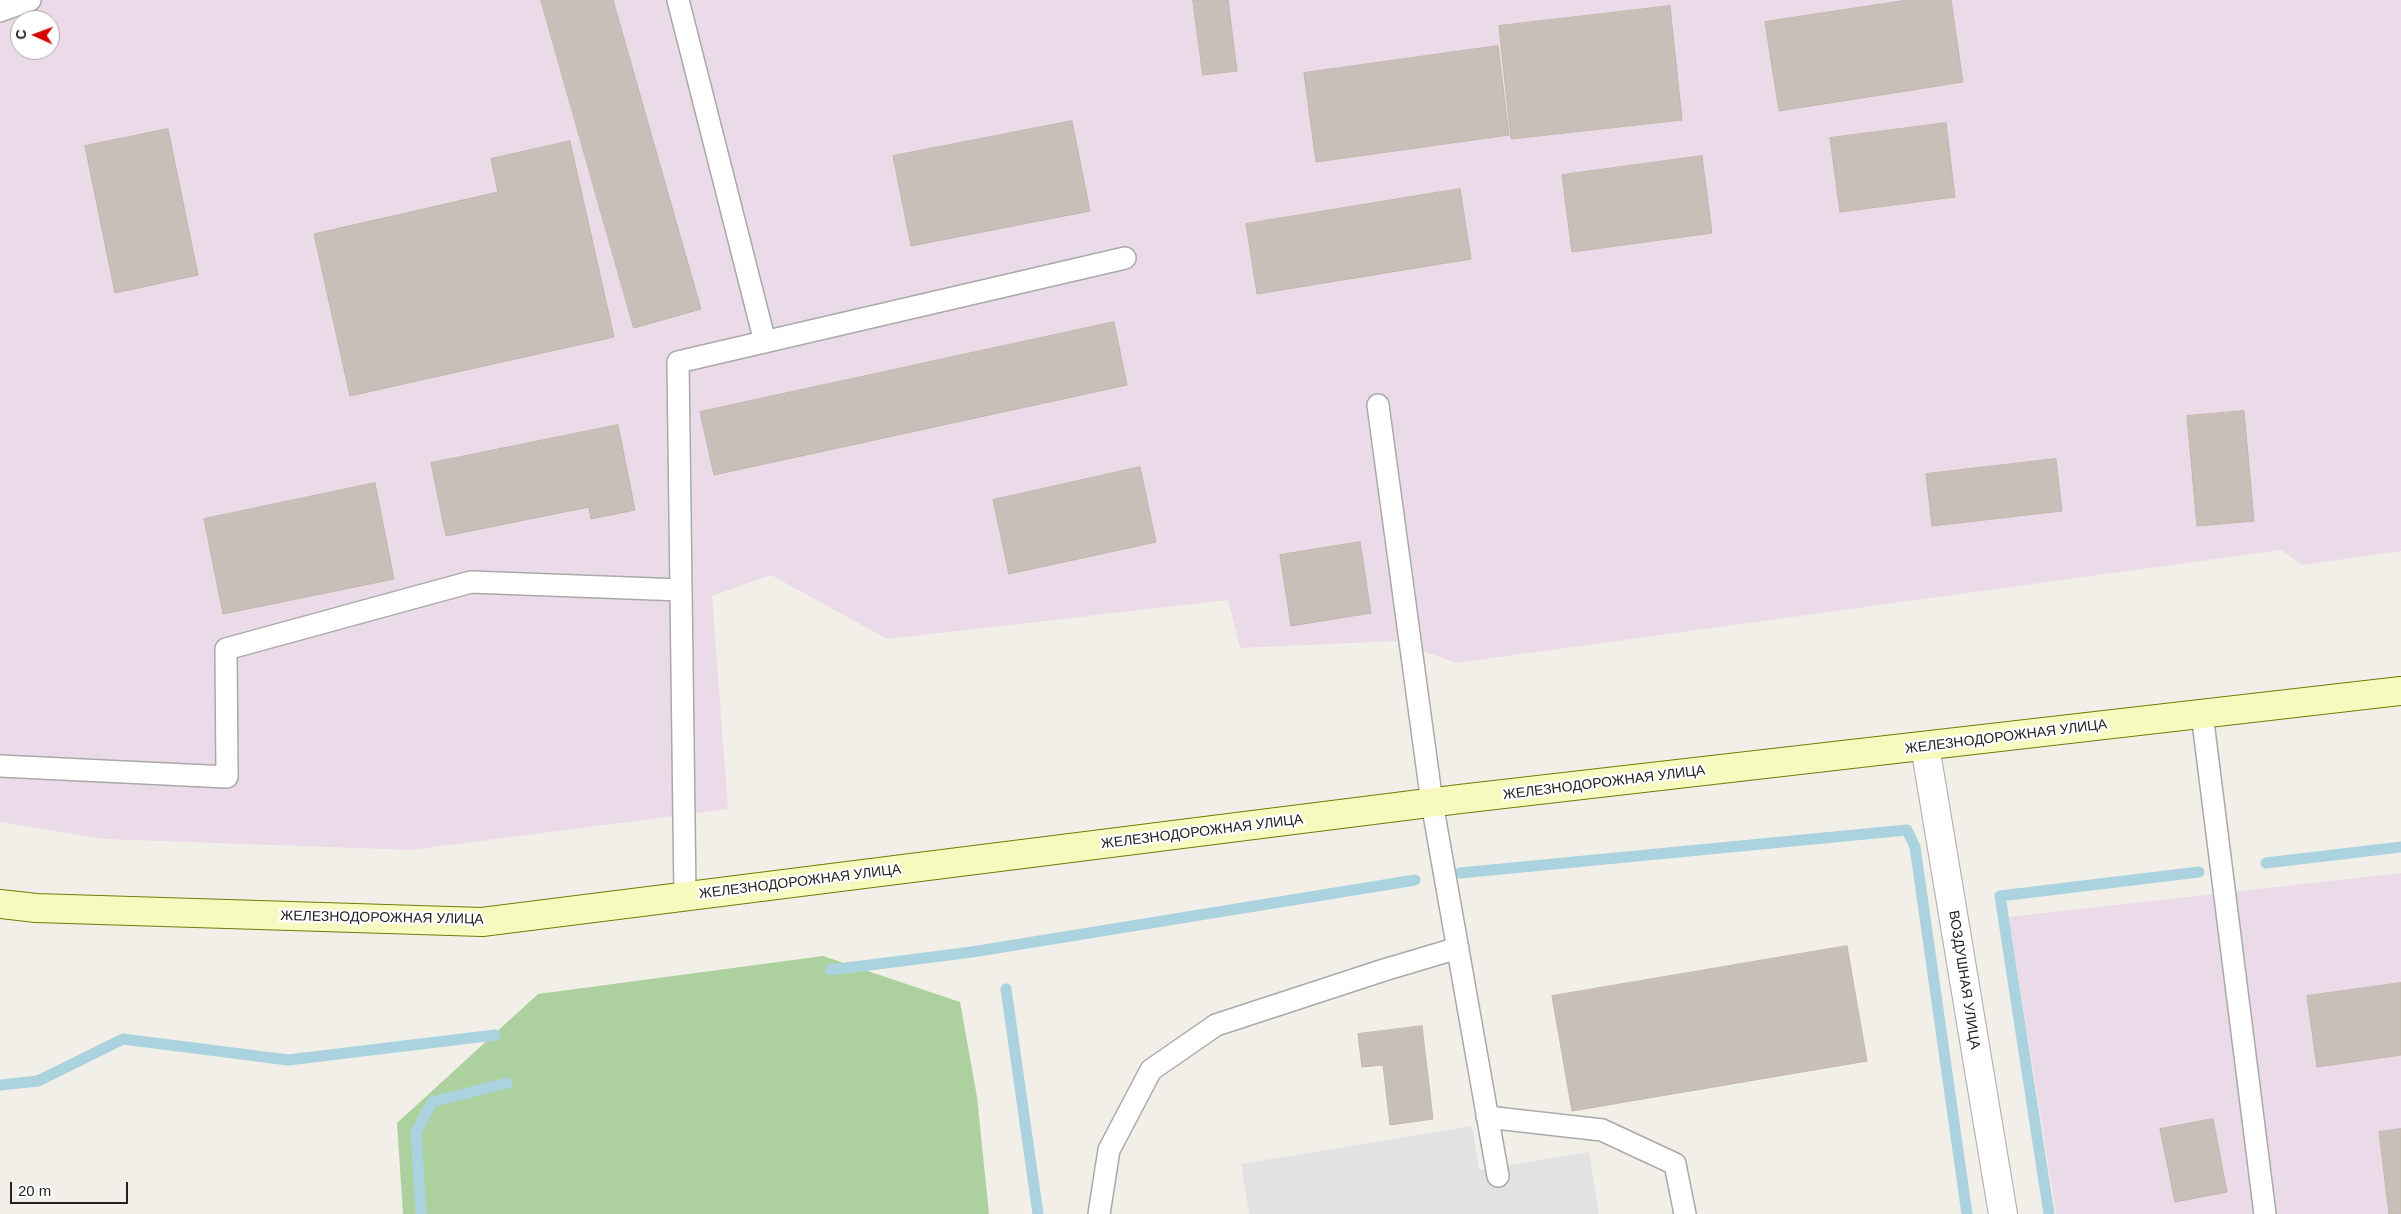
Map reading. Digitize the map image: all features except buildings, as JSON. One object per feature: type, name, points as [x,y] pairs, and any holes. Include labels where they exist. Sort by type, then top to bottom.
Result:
[{"type":"main road","name":"ЖЕЛЕЗНОДОРОЖНАЯ УЛИЦА","points":[[0,904],[36,908],[482,922],[1432,803],[2401,691]]},
{"type":"street","name":"ВОЗДУШНАЯ УЛИЦА","points":[[1925,746],[2003,1214]]},
{"type":"lane","points":[[0,11],[30,0]]},
{"type":"lane","points":[[678,0],[765,342]]},
{"type":"lane","points":[[685,896],[678,362],[1125,258]]},
{"type":"lane","points":[[1378,405],[1432,803],[1498,1176]]},
{"type":"lane","points":[[0,766],[226,777],[226,650],[471,582],[681,590]]},
{"type":"lane","points":[[2202,714],[2265,1214]]},
{"type":"lane","points":[[1099,1214],[1108,1150],[1151,1070],[1216,1025],[1458,948]]},
{"type":"lane","points":[[1487,1117],[1602,1130],[1675,1164],[1685,1214]]},
{"type":"shaded area","points":[[0,0],[2401,0],[2401,551],[2302,565],[2281,550],[1456,663],[1396,641],[1240,648],[1228,600],[887,639],[771,575],[712,596],[728,809],[411,850],[105,839],[0,822]]},
{"type":"shaded area","points":[[2401,873],[2401,1214],[2056,1214],[2009,917]]},
{"type":"shaded area","points":[[1472,1126],[1479,1170],[1589,1152],[1599,1214],[1249,1214],[1241,1164]]},
{"type":"green space","points":[[823,956],[960,1002],[977,1097],[989,1214],[403,1214],[397,1123],[538,994]]},
{"type":"waterway","points":[[1460,873],[1907,830],[1915,847],[1967,1214]]},
{"type":"waterway","points":[[2266,863],[2401,847]]},
{"type":"waterway","points":[[2049,1214],[2000,896],[2199,872]]},
{"type":"waterway","points":[[830,970],[972,952],[1415,880]]},
{"type":"waterway","points":[[1006,989],[1038,1214]]},
{"type":"waterway","points":[[0,1085],[38,1081],[123,1039],[288,1060],[495,1035]]},
{"type":"waterway","points":[[421,1214],[416,1132],[432,1102],[507,1083]]}]
